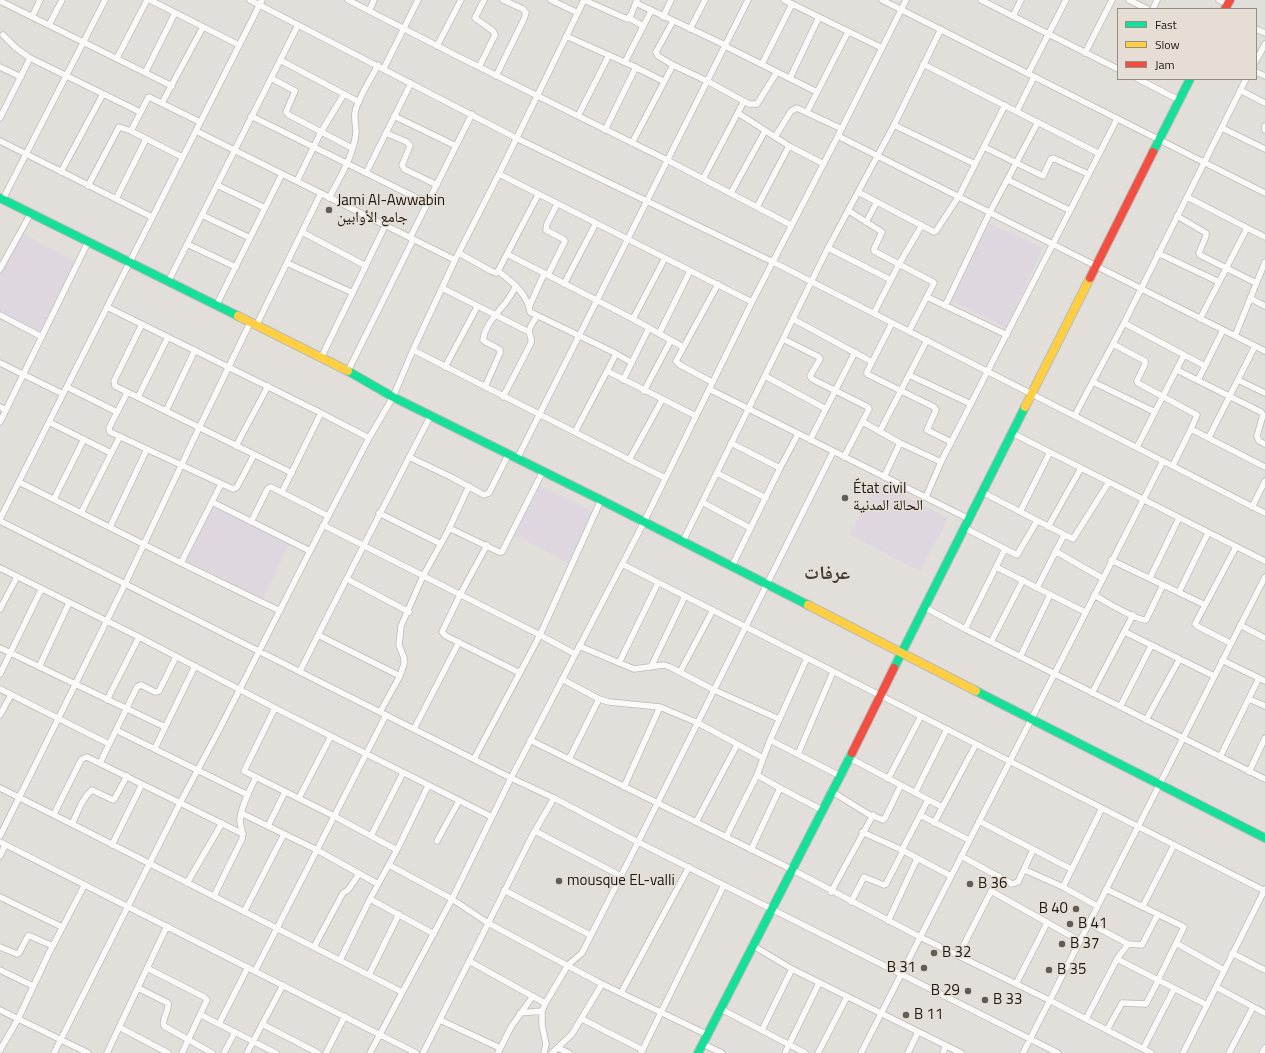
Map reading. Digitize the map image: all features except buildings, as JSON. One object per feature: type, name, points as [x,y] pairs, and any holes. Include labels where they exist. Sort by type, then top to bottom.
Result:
[{"type":"street","points":[[32,17],[40,0]]},
{"type":"street","points":[[49,25],[62,0]]},
{"type":"street","points":[[105,0],[2,199],[348,371],[393,397],[683,541],[1265,838]]},
{"type":"street","points":[[117,58],[148,0],[239,45]]},
{"type":"street","points":[[250,0],[261,3],[298,25],[384,68],[516,138],[773,262],[1265,513]]},
{"type":"street","points":[[350,0],[437,46],[667,160],[792,225]]},
{"type":"street","points":[[369,10],[374,0]]},
{"type":"street","points":[[384,68],[418,0]]},
{"type":"street","points":[[437,46],[461,0]]},
{"type":"street","points":[[479,67],[495,35],[493,31],[475,18],[484,0]]},
{"type":"street","points":[[496,76],[524,20],[526,13],[523,9],[503,0]]},
{"type":"street","points":[[551,0],[578,13]]},
{"type":"street","points":[[54,1053],[180,803],[328,516],[369,438],[393,397],[455,260],[584,0],[626,19],[629,18],[643,26]]},
{"type":"street","points":[[663,17],[671,0]]},
{"type":"street","points":[[690,29],[705,0]]},
{"type":"street","points":[[517,459],[748,0]]},
{"type":"street","points":[[784,0],[882,48]]},
{"type":"street","points":[[882,0],[1265,193]]},
{"type":"street","points":[[370,1053],[434,934],[530,740],[644,522],[752,302],[842,129],[906,0]]},
{"type":"street","points":[[1013,16],[1021,0]]},
{"type":"street","points":[[1028,74],[1066,0]]},
{"type":"street","points":[[1085,53],[1112,0]]},
{"type":"street","points":[[1129,0],[1145,8]]},
{"type":"street","points":[[1219,0],[1228,4]]},
{"type":"street","points":[[0,1],[172,86]]},
{"type":"street","points":[[985,1],[1117,69]]},
{"type":"street","points":[[629,18],[637,2],[650,11],[725,45],[817,92]]},
{"type":"street","points":[[261,3],[0,520],[1058,1053]]},
{"type":"street","points":[[762,64],[792,4]]},
{"type":"street","points":[[625,62],[650,11]]},
{"type":"street","points":[[146,73],[175,13]]},
{"type":"street","points":[[790,78],[819,18]]},
{"type":"street","points":[[673,21],[656,52],[658,56],[672,65],[707,81],[750,104],[757,104],[777,72]]},
{"type":"street","points":[[168,282],[298,25]]},
{"type":"street","points":[[162,103],[203,27]]},
{"type":"street","points":[[683,541],[828,248],[894,125],[941,29]]},
{"type":"street","points":[[807,112],[848,32]]},
{"type":"street","points":[[3,35],[16,48],[30,58],[140,112]]},
{"type":"street","points":[[566,36],[636,67],[663,81]]},
{"type":"street","points":[[1257,59],[1265,44]]},
{"type":"street","points":[[578,116],[609,55]]},
{"type":"street","points":[[0,118],[30,58]]},
{"type":"street","points":[[280,60],[359,102]]},
{"type":"street","points":[[923,64],[1098,153]]},
{"type":"street","points":[[632,143],[672,65]]},
{"type":"street","points":[[329,198],[347,164],[352,148],[356,133],[355,113],[359,102],[378,66]]},
{"type":"street","points":[[0,67],[20,77]]},
{"type":"street","points":[[605,130],[636,67]]},
{"type":"street","points":[[1017,111],[1034,77]]},
{"type":"street","points":[[271,78],[295,91],[286,112],[289,115],[352,148]]},
{"type":"street","points":[[1140,80],[1179,100]]},
{"type":"street","points":[[698,1053],[840,776],[1189,80]]},
{"type":"street","points":[[1075,415],[1124,323],[1245,80]]},
{"type":"street","points":[[366,173],[411,82]]},
{"type":"street","points":[[1240,90],[1265,102]]},
{"type":"street","points":[[61,172],[103,94]]},
{"type":"street","points":[[297,181],[321,132],[344,94]]},
{"type":"street","points":[[131,131],[148,98],[151,97],[200,122]]},
{"type":"street","points":[[703,179],[744,101]]},
{"type":"street","points":[[858,192],[936,232],[959,196],[1005,105]]},
{"type":"street","points":[[775,137],[794,109],[797,108],[842,129]]},
{"type":"street","points":[[738,113],[789,146],[824,164]]},
{"type":"street","points":[[348,371],[436,185],[472,114]]},
{"type":"street","points":[[251,116],[428,203]]},
{"type":"street","points":[[394,116],[456,146]]},
{"type":"street","points":[[926,497],[941,462],[1117,118]]},
{"type":"street","points":[[945,306],[990,212],[1038,122]]},
{"type":"street","points":[[894,125],[975,164]]},
{"type":"street","points":[[88,186],[118,129],[121,127],[182,157]]},
{"type":"street","points":[[1222,128],[1265,149]]},
{"type":"street","points":[[731,193],[765,130]]},
{"type":"street","points":[[196,131],[455,260]]},
{"type":"street","points":[[386,133],[407,142],[410,146],[402,165],[404,169],[436,185]]},
{"type":"street","points":[[838,136],[1265,351]]},
{"type":"street","points":[[116,199],[146,139]]},
{"type":"street","points":[[0,141],[152,217]]},
{"type":"street","points":[[757,207],[789,146]]},
{"type":"street","points":[[984,147],[1043,176],[1051,159],[1053,158],[1088,174]]},
{"type":"street","points":[[216,306],[282,174]]},
{"type":"street","points":[[499,174],[752,302]]},
{"type":"street","points":[[1008,180],[1069,210]]},
{"type":"street","points":[[217,185],[265,208]]},
{"type":"street","points":[[0,836],[125,584],[229,367],[287,263],[321,193]]},
{"type":"street","points":[[498,272],[538,195]]},
{"type":"street","points":[[1187,197],[1265,237]]},
{"type":"street","points":[[866,222],[876,202]]},
{"type":"street","points":[[529,307],[565,241],[546,230],[547,224],[557,204]]},
{"type":"street","points":[[849,211],[882,232],[874,251],[934,283],[909,332]]},
{"type":"street","points":[[0,269],[31,213]]},
{"type":"street","points":[[202,215],[250,238]]},
{"type":"street","points":[[1177,216],[1206,233],[1200,254],[1256,283]]},
{"type":"street","points":[[564,284],[596,223]]},
{"type":"street","points":[[874,313],[899,264],[922,225]]},
{"type":"street","points":[[321,358],[385,226]]},
{"type":"street","points":[[1200,319],[1247,228]]},
{"type":"street","points":[[302,232],[366,266]]},
{"type":"street","points":[[0,422],[88,242]]},
{"type":"street","points":[[188,244],[236,267]]},
{"type":"street","points":[[828,248],[891,280]]},
{"type":"street","points":[[459,252],[491,271],[496,273],[498,272],[516,286],[527,301],[530,312],[632,363]]},
{"type":"street","points":[[1158,253],[1219,282]]},
{"type":"street","points":[[507,254],[633,319],[683,347]]},
{"type":"street","points":[[633,319],[665,258]]},
{"type":"street","points":[[1235,336],[1265,262]]},
{"type":"street","points":[[287,263],[353,293]]},
{"type":"street","points":[[659,334],[690,271]]},
{"type":"street","points":[[712,382],[677,363],[677,359],[718,284]]},
{"type":"street","points":[[485,387],[500,354],[500,350],[497,347],[485,342],[483,340],[484,335],[494,315],[503,306],[516,286]]},
{"type":"street","points":[[442,288],[529,332],[532,340],[503,397]]},
{"type":"street","points":[[927,297],[1007,334]]},
{"type":"street","points":[[1250,298],[1265,306]]},
{"type":"street","points":[[446,367],[477,306]]},
{"type":"street","points":[[107,307],[268,386],[369,438]]},
{"type":"street","points":[[0,315],[42,338]]},
{"type":"street","points":[[529,332],[537,316]]},
{"type":"street","points":[[793,319],[872,362]]},
{"type":"street","points":[[892,323],[867,374],[934,407],[936,410],[927,430],[952,442]]},
{"type":"street","points":[[1124,323],[1205,366]]},
{"type":"street","points":[[142,324],[114,381],[115,386],[292,473]]},
{"type":"street","points":[[623,380],[649,328]]},
{"type":"street","points":[[1198,380],[1223,330]]},
{"type":"street","points":[[138,398],[168,337]]},
{"type":"street","points":[[783,339],[819,356],[810,378],[868,407],[869,409],[863,422],[844,457]]},
{"type":"street","points":[[644,391],[671,340]]},
{"type":"street","points":[[880,431],[927,340]]},
{"type":"street","points":[[1113,344],[1145,361],[1137,382],[1197,415],[1173,465]]},
{"type":"street","points":[[1209,437],[1255,346]]},
{"type":"street","points":[[166,411],[195,350]]},
{"type":"street","points":[[413,350],[665,478]]},
{"type":"street","points":[[810,440],[855,352]]},
{"type":"street","points":[[575,432],[616,354]]},
{"type":"street","points":[[1137,447],[1184,355]]},
{"type":"street","points":[[0,363],[63,394]]},
{"type":"street","points":[[1177,370],[1262,413],[1257,436],[1259,441],[1265,444]]},
{"type":"street","points":[[607,371],[696,416]]},
{"type":"street","points":[[908,375],[971,404]]},
{"type":"street","points":[[765,376],[826,410]]},
{"type":"street","points":[[1238,380],[1265,393]]},
{"type":"street","points":[[1093,382],[1155,412]]},
{"type":"street","points":[[236,446],[268,386]]},
{"type":"street","points":[[67,387],[117,412]]},
{"type":"street","points":[[709,389],[969,519]]},
{"type":"street","points":[[127,393],[109,428],[110,432],[221,484],[235,489],[254,455]]},
{"type":"street","points":[[630,460],[662,400]]},
{"type":"street","points":[[0,407],[6,410]]},
{"type":"street","points":[[282,492],[321,413]]},
{"type":"street","points":[[300,671],[379,513],[431,415]]},
{"type":"street","points":[[49,422],[111,453]]},
{"type":"street","points":[[863,422],[900,443],[941,462]]},
{"type":"street","points":[[1191,429],[1265,467]]},
{"type":"street","points":[[1012,433],[1265,561]]},
{"type":"street","points":[[732,566],[798,434]]},
{"type":"street","points":[[81,513],[120,436]]},
{"type":"street","points":[[54,499],[84,439]]},
{"type":"street","points":[[731,443],[780,468]]},
{"type":"street","points":[[884,477],[900,443]]},
{"type":"street","points":[[110,528],[147,449]]},
{"type":"street","points":[[544,1053],[546,1044],[542,1025],[542,1012],[546,1002],[568,965],[582,953],[833,452]]},
{"type":"street","points":[[1020,512],[1050,452]]},
{"type":"street","points":[[409,457],[451,476],[482,495],[487,495],[508,455]]},
{"type":"street","points":[[861,1053],[1053,673],[1163,460]]},
{"type":"street","points":[[1048,527],[1081,468]]},
{"type":"street","points":[[449,528],[499,552],[503,551],[543,471]]},
{"type":"street","points":[[717,473],[766,498]]},
{"type":"street","points":[[1252,506],[1265,481]]},
{"type":"street","points":[[19,482],[280,611]]},
{"type":"street","points":[[982,492],[1074,539],[1109,482]]},
{"type":"street","points":[[181,563],[221,484]]},
{"type":"street","points":[[380,712],[400,676],[404,664],[404,658],[399,645],[401,626],[469,486]]},
{"type":"street","points":[[251,522],[269,487],[282,492],[328,516]]},
{"type":"street","points":[[474,759],[540,635],[601,500]]},
{"type":"street","points":[[212,502],[310,551]]},
{"type":"street","points":[[702,502],[750,528]]},
{"type":"street","points":[[379,513],[441,544]]},
{"type":"street","points":[[1150,578],[1179,518]]},
{"type":"street","points":[[965,528],[1005,549],[1018,554],[1037,521]]},
{"type":"street","points":[[324,526],[575,654]]},
{"type":"street","points":[[1179,592],[1208,533]]},
{"type":"street","points":[[1037,588],[1064,535]]},
{"type":"street","points":[[487,545],[442,632],[446,636],[520,673]]},
{"type":"street","points":[[1230,643],[1196,625],[1236,547]]},
{"type":"street","points":[[965,629],[1005,549]]},
{"type":"street","points":[[1055,551],[1102,578]]},
{"type":"street","points":[[1112,560],[1205,605]]},
{"type":"street","points":[[622,564],[1265,890],[1183,1053]]},
{"type":"street","points":[[996,567],[1085,612]]},
{"type":"street","points":[[0,568],[41,590],[139,637],[428,786],[492,817]]},
{"type":"street","points":[[0,609],[17,577]]},
{"type":"street","points":[[1023,1053],[1230,643],[1265,577]]},
{"type":"street","points":[[347,579],[408,612]]},
{"type":"street","points":[[991,642],[1023,580]]},
{"type":"street","points":[[619,663],[658,583]]},
{"type":"street","points":[[1094,595],[1143,620],[1146,620],[1163,585]]},
{"type":"street","points":[[0,674],[41,590]]},
{"type":"street","points":[[1020,657],[1050,595]]},
{"type":"street","points":[[651,667],[685,596]]},
{"type":"street","points":[[39,667],[69,603]]},
{"type":"street","points":[[924,607],[1020,657],[1265,779]]},
{"type":"street","points":[[680,672],[713,610]]},
{"type":"street","points":[[1092,693],[1133,615]]},
{"type":"street","points":[[1240,625],[1265,638]]},
{"type":"street","points":[[1125,632],[1214,676]]},
{"type":"street","points":[[318,635],[400,676]]},
{"type":"street","points":[[107,700],[139,637]]},
{"type":"street","points":[[414,729],[459,642]]},
{"type":"street","points":[[579,646],[634,668],[664,665],[714,690],[779,719]]},
{"type":"street","points":[[1120,707],[1151,646]]},
{"type":"street","points":[[0,648],[165,727]]},
{"type":"street","points":[[100,763],[137,687],[141,685],[155,692],[159,691],[176,657]]},
{"type":"street","points":[[726,837],[757,775],[770,740],[807,658]]},
{"type":"street","points":[[1146,720],[1179,660]]},
{"type":"street","points":[[1222,660],[1265,681]]},
{"type":"street","points":[[154,748],[195,666]]},
{"type":"street","points":[[798,754],[833,672]]},
{"type":"street","points":[[1220,757],[1259,678]]},
{"type":"street","points":[[562,679],[599,699],[617,704],[660,707],[698,723],[763,758]]},
{"type":"street","points":[[0,689],[109,744]]},
{"type":"street","points":[[0,715],[11,695]]},
{"type":"street","points":[[569,760],[599,699]]},
{"type":"street","points":[[1249,699],[1265,706]]},
{"type":"street","points":[[624,787],[660,707]]},
{"type":"street","points":[[275,708],[245,769],[246,773],[299,798],[397,850]]},
{"type":"street","points":[[255,971],[386,715]]},
{"type":"street","points":[[888,779],[920,716]]},
{"type":"street","points":[[915,793],[947,729]]},
{"type":"street","points":[[116,730],[248,795]]},
{"type":"street","points":[[299,798],[331,736]]},
{"type":"street","points":[[1249,772],[1265,738]]},
{"type":"street","points":[[530,740],[726,837],[888,921],[1049,1000],[1151,1053]]},
{"type":"street","points":[[770,740],[840,776]]},
{"type":"street","points":[[934,823],[976,744]]},
{"type":"street","points":[[696,822],[737,745]]},
{"type":"street","points":[[54,814],[81,760],[87,757],[243,834]]},
{"type":"street","points":[[848,758],[942,807]]},
{"type":"street","points":[[371,836],[403,773]]},
{"type":"street","points":[[757,775],[822,810]]},
{"type":"street","points":[[72,824],[88,793],[92,790],[113,800],[127,776]]},
{"type":"street","points":[[214,896],[242,839],[243,834],[240,822],[241,813],[256,777]]},
{"type":"street","points":[[112,845],[142,784]]},
{"type":"street","points":[[831,792],[873,815],[884,819],[901,785]]},
{"type":"street","points":[[340,960],[370,899],[397,850],[428,786]]},
{"type":"street","points":[[0,788],[18,798],[54,814],[402,992]]},
{"type":"street","points":[[751,850],[780,788]]},
{"type":"street","points":[[268,826],[285,792]]},
{"type":"street","points":[[423,1053],[504,890],[554,798]]},
{"type":"street","points":[[851,902],[864,877],[884,885],[886,884],[928,800]]},
{"type":"street","points":[[437,841],[459,801]]},
{"type":"street","points":[[1062,887],[1102,808]]},
{"type":"street","points":[[241,813],[317,850],[378,884]]},
{"type":"street","points":[[831,892],[862,832],[873,815]]},
{"type":"street","points":[[920,815],[969,840]]},
{"type":"street","points":[[979,821],[1071,869]]},
{"type":"street","points":[[187,883],[222,823]]},
{"type":"street","points":[[535,831],[621,876]]},
{"type":"street","points":[[862,832],[951,876]]},
{"type":"street","points":[[244,912],[284,834]]},
{"type":"street","points":[[0,856],[3,844],[416,1053]]},
{"type":"street","points":[[1143,906],[1174,845]]},
{"type":"street","points":[[961,856],[1012,884],[1018,882],[1032,850]]},
{"type":"street","points":[[888,921],[917,859]]},
{"type":"street","points":[[389,865],[452,899],[488,923],[602,984],[708,1035]]},
{"type":"street","points":[[621,993],[689,867]]},
{"type":"street","points":[[1024,870],[1062,887],[1097,906]]},
{"type":"street","points":[[314,947],[342,893],[348,890],[359,874]]},
{"type":"street","points":[[958,956],[999,876]]},
{"type":"street","points":[[582,1019],[642,1051],[724,885]]},
{"type":"street","points":[[0,1050],[18,1019],[62,927],[84,886]]},
{"type":"street","points":[[1106,889],[1184,927],[1146,1004],[1124,1002],[1107,1030]]},
{"type":"street","points":[[504,890],[590,935]]},
{"type":"street","points":[[991,891],[1080,941]]},
{"type":"street","points":[[0,897],[62,927]]},
{"type":"street","points":[[370,899],[434,934]]},
{"type":"street","points":[[369,975],[399,914]]},
{"type":"street","points":[[1089,923],[1128,944],[1142,945],[1158,914]]},
{"type":"street","points":[[1016,984],[1047,923]]},
{"type":"street","points":[[107,1053],[167,926]]},
{"type":"street","points":[[0,947],[17,954],[28,936],[53,946]]},
{"type":"street","points":[[1086,1019],[1117,959],[1128,944]]},
{"type":"street","points":[[1176,944],[1224,970]]},
{"type":"street","points":[[752,946],[819,983],[962,1053]]},
{"type":"street","points":[[1232,953],[1265,970]]},
{"type":"street","points":[[1117,959],[1207,1005]]},
{"type":"street","points":[[469,961],[546,1002]]},
{"type":"street","points":[[219,1024],[248,967]]},
{"type":"street","points":[[147,968],[206,998],[207,1003],[182,1053]]},
{"type":"street","points":[[762,1030],[792,969]]},
{"type":"street","points":[[0,970],[33,986]]},
{"type":"street","points":[[785,1053],[819,983]]},
{"type":"street","points":[[552,1053],[572,1034],[602,984]]},
{"type":"street","points":[[247,1053],[283,985]]},
{"type":"street","points":[[1216,987],[1265,1013]]},
{"type":"street","points":[[138,988],[168,1003],[169,1007],[163,1023],[164,1026],[188,1041],[212,1053]]},
{"type":"street","points":[[1143,1049],[1174,989]]},
{"type":"street","points":[[440,1020],[499,1051],[520,1013],[533,996]]},
{"type":"street","points":[[818,1053],[847,997]]},
{"type":"street","points":[[1229,1053],[1253,1006]]},
{"type":"street","points":[[721,1009],[805,1053]]},
{"type":"street","points":[[0,1010],[88,1053]]},
{"type":"street","points":[[520,1013],[542,1012]]},
{"type":"street","points":[[201,1015],[276,1053]]},
{"type":"street","points":[[326,1053],[345,1016]]},
{"type":"street","points":[[262,1024],[318,1053]]},
{"type":"street","points":[[119,1027],[168,1053]]},
{"type":"street","points":[[224,1053],[234,1032]]},
{"type":"street","points":[[908,1053],[918,1032]]},
{"type":"street","points":[[703,1044],[722,1053]]},
{"type":"street","points":[[943,1053],[946,1046]]},
{"type":"street","points":[[558,1048],[569,1053]]},
{"type":"street","points":[[1262,1053],[1265,1048]]},
{"type":"shaded area","points":[[988,223],[1043,248],[1006,328],[950,300]]},
{"type":"shaded area","points":[[22,233],[76,262],[39,334],[0,314],[0,275]]},
{"type":"shaded area","points":[[876,481],[948,518],[920,571],[850,535]]},
{"type":"shaded area","points":[[540,486],[594,512],[570,564],[514,534]]},
{"type":"shaded area","points":[[211,506],[290,542],[263,599],[185,560]]},
{"type":"traffic: fast","points":[[1153,152],[1189,80]]},
{"type":"traffic: fast","points":[[0,198],[238,316]]},
{"type":"traffic: fast","points":[[348,371],[393,397],[808,605]]},
{"type":"traffic: fast","points":[[894,668],[1025,407]]},
{"type":"traffic: fast","points":[[976,691],[1265,838]]},
{"type":"traffic: fast","points":[[698,1053],[852,753]]},
{"type":"traffic: slow","points":[[1025,407],[1090,278]]},
{"type":"traffic: slow","points":[[238,316],[348,371]]},
{"type":"traffic: slow","points":[[808,605],[976,691]]},
{"type":"traffic: jam","points":[[1226,8],[1230,0]]},
{"type":"traffic: jam","points":[[1090,278],[1153,152]]},
{"type":"traffic: jam","points":[[852,753],[894,668]]},
{"type":"place","name":"Jami Al-Awwabin جامع الأوابين","points":[[329,210]]},
{"type":"place","name":"État civil الحالة المدنية","points":[[845,498]]},
{"type":"place","name":"mousque EL-valli","points":[[559,881]]},
{"type":"place","name":"B 36","points":[[970,884]]},
{"type":"place","name":"B 40","points":[[1076,909]]},
{"type":"place","name":"B 41","points":[[1070,924]]},
{"type":"place","name":"B 37","points":[[1062,944]]},
{"type":"place","name":"B 32","points":[[934,953]]},
{"type":"place","name":"B 31","points":[[924,968]]},
{"type":"place","name":"B 35","points":[[1049,970]]},
{"type":"place","name":"B 29","points":[[968,991]]},
{"type":"place","name":"B 33","points":[[985,1000]]},
{"type":"place","name":"B 11","points":[[906,1015]]},
{"type":"district","name":"عرفات","points":[[827,574]]}]
